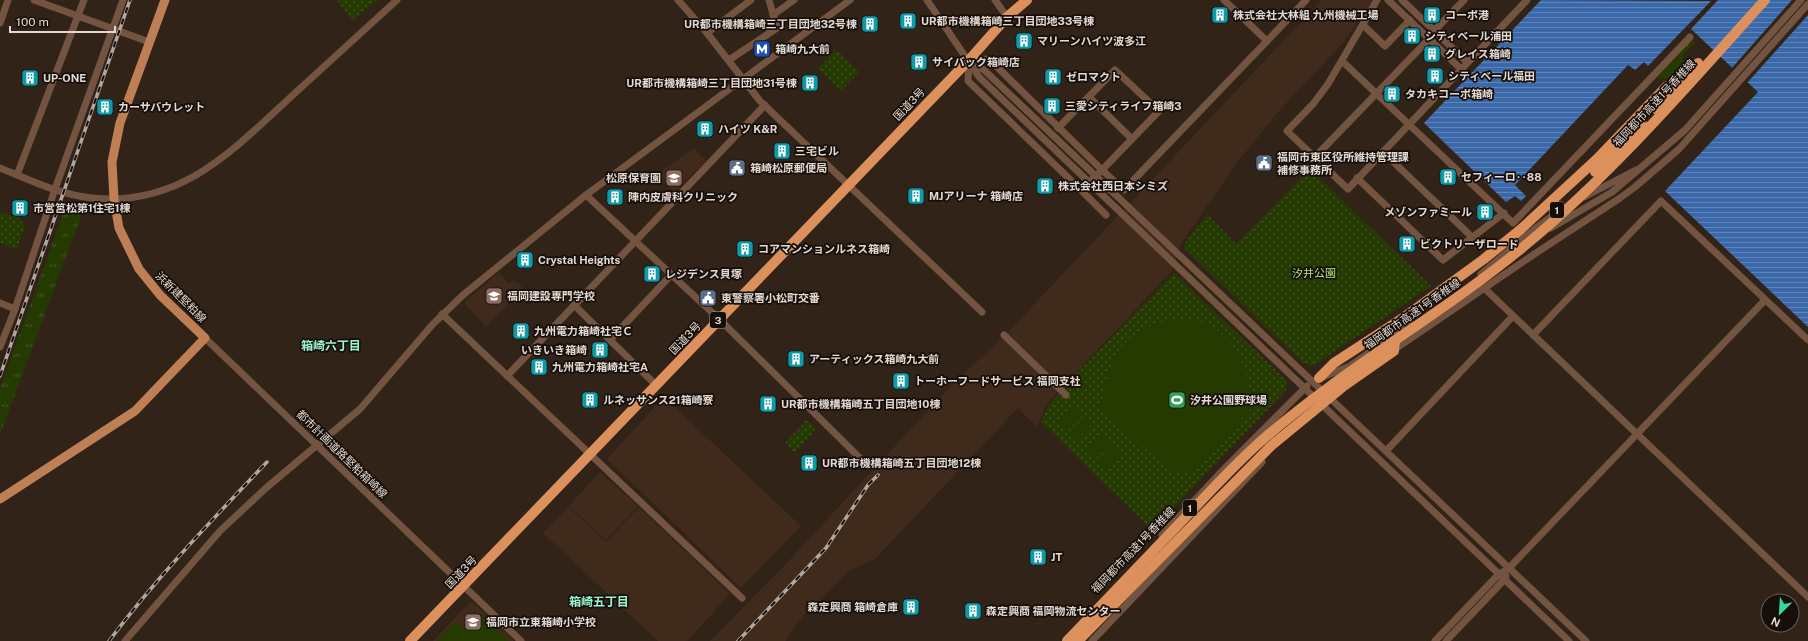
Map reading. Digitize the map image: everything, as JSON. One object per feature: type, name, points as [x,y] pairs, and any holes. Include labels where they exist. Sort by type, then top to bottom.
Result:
[{"type":"highway","name":"国道3号","points":[[410,641],[968,60],[1007,17],[1027,0]]},
{"type":"highway","name":"福岡都市高速1号香椎線","points":[[1062,641],[1258,439],[1324,382],[1489,267],[1526,237],[1558,208],[1596,171],[1758,0]]},
{"type":"highway","name":"福岡都市高速1号香椎線","points":[[1067,641],[1231,470],[1260,442],[1327,388],[1479,282],[1529,242],[1569,206],[1616,161],[1765,0]]},
{"type":"highway","points":[[1315,380],[1334,363],[1403,318],[1484,259],[1520,230],[1597,159],[1675,79],[1700,62]]},
{"type":"highway","points":[[1078,641],[1271,446],[1344,386],[1394,351],[1395,340]]},
{"type":"main road","name":"浜新建堅粕線","points":[[0,499],[135,411],[205,338],[160,295],[139,269],[119,228],[114,199],[112,162],[120,123],[165,0]]},
{"type":"street","points":[[0,23],[8,0]]},
{"type":"street","points":[[34,0],[149,42]]},
{"type":"street","points":[[17,175],[84,0]]},
{"type":"street","points":[[0,348],[123,0]]},
{"type":"street","points":[[0,168],[55,189],[80,196],[114,199],[157,192],[180,184],[201,174],[220,162],[397,0]]},
{"type":"street","points":[[707,33],[752,0]]},
{"type":"street","points":[[729,60],[777,28],[769,0]]},
{"type":"street","points":[[773,14],[794,0]]},
{"type":"street","points":[[125,641],[220,531],[266,488],[370,399],[442,314],[511,254],[586,195],[744,80],[850,0]]},
{"type":"street","points":[[927,0],[979,77],[1220,296],[1315,380],[1327,396],[1586,641]]},
{"type":"street","points":[[994,0],[1007,17]]},
{"type":"street","points":[[1224,0],[1267,41]]},
{"type":"street","points":[[968,60],[988,59],[1124,190],[1306,0]]},
{"type":"street","points":[[1377,0],[1328,84],[1313,104],[1287,131],[1348,189],[1527,0]]},
{"type":"street","points":[[1388,0],[1461,69]]},
{"type":"street","points":[[1403,0],[1468,62]]},
{"type":"street","points":[[1434,31],[1464,0]]},
{"type":"street","points":[[1062,641],[1227,466],[1304,388],[1315,380],[1350,366],[1475,279],[1521,241],[1540,234],[1592,204],[1632,176],[1636,170],[1685,130],[1801,0]]},
{"type":"street","points":[[682,1],[765,105],[982,312]]},
{"type":"street","points":[[1092,641],[1327,396],[1352,376],[1620,198],[1679,149],[1808,4]]},
{"type":"street","points":[[1363,25],[1385,46],[1410,20]]},
{"type":"street","points":[[1342,61],[1513,222],[1690,36]]},
{"type":"street","points":[[1314,158],[1429,39]]},
{"type":"street","points":[[968,60],[968,81],[1106,215]]},
{"type":"street","points":[[1058,128],[1115,70],[1158,111],[1081,190]]},
{"type":"street","points":[[1089,97],[1132,139]]},
{"type":"street","points":[[507,376],[765,105]]},
{"type":"street","points":[[1382,152],[1473,238]]},
{"type":"street","points":[[1072,160],[1215,302],[1568,641]]},
{"type":"street","points":[[1357,178],[1444,260],[1504,213]]},
{"type":"street","points":[[586,195],[719,320],[868,466]]},
{"type":"street","points":[[1533,335],[1661,202],[1808,340]]},
{"type":"street","points":[[610,340],[671,274]]},
{"type":"street","points":[[1475,279],[1808,597]]},
{"type":"street","points":[[1446,641],[1509,568],[1765,300]]},
{"type":"street","points":[[0,303],[15,309]]},
{"type":"street","points":[[574,305],[656,385]]},
{"type":"street","points":[[442,314],[742,598]]},
{"type":"street","points":[[1386,451],[1514,316]]},
{"type":"street","points":[[1004,335],[1066,395]]},
{"type":"street","name":"都市計画道路堅粕箱崎線","points":[[205,338],[521,641]]},
{"type":"street","points":[[1436,641],[1501,578]]},
{"type":"shaded area","points":[[1322,0],[1373,0],[1342,44],[1278,112],[1236,164],[1181,244],[1172,271],[1046,405],[1037,427],[1018,408],[875,559],[850,570],[804,615],[785,641],[710,641],[783,567],[948,389],[1008,332]]},
{"type":"shaded area","points":[[694,148],[706,161],[674,192],[656,175]]},
{"type":"shaded area","name":"福岡建設専門学校","points":[[499,272],[509,284],[514,280],[523,288],[486,327],[464,303]]},
{"type":"shaded area","points":[[664,397],[801,526],[741,588],[607,459]]},
{"type":"shaded area","points":[[600,472],[638,506],[606,540],[569,506]]},
{"type":"shaded area","points":[[568,507],[606,542],[639,507],[730,594],[687,641],[658,641],[543,533]]},
{"type":"shaded area","name":"福岡市立東箱崎小学校","points":[[469,603],[474,603],[514,641],[433,641]]},
{"type":"green space","points":[[337,0],[377,0],[352,20]]},
{"type":"green space","points":[[1692,39],[1695,42],[1683,56],[1683,63],[1668,78],[1658,79],[1659,75]]},
{"type":"green space","points":[[836,49],[859,72],[841,91],[818,68]]},
{"type":"green space","name":"汐井公園","points":[[1310,169],[1431,286],[1313,366],[1303,363],[1183,247],[1196,227],[1208,215],[1236,244]]},
{"type":"green space","points":[[67,203],[84,209],[0,435],[0,388]]},
{"type":"green space","points":[[0,212],[20,219],[25,226],[17,249],[0,243]]},
{"type":"green space","points":[[1174,273],[1286,380],[1286,390],[1152,530],[1041,422],[1048,406],[1072,378]]},
{"type":"green space","name":"汐井公園野球場","points":[[1179,320],[1193,320],[1207,324],[1225,336],[1238,352],[1246,372],[1250,393],[1249,395],[1255,405],[1192,472],[1171,473],[1101,408],[1108,374],[1114,359],[1122,347],[1132,336],[1145,328],[1160,323]]},
{"type":"green space","points":[[1073,404],[1081,412],[1064,430],[1056,423]]},
{"type":"green space","points":[[1085,415],[1093,423],[1076,441],[1068,433]]},
{"type":"green space","points":[[807,420],[816,429],[795,452],[785,443]]},
{"type":"green space","points":[[1102,433],[1110,440],[1093,458],[1085,451]]},
{"type":"green space","points":[[1113,442],[1123,452],[1106,470],[1096,461]]},
{"type":"green space","name":"福岡市立東箱崎小学校","points":[[482,615],[509,641],[437,641],[456,621],[467,630]]},
{"type":"water","points":[[1541,0],[1711,1],[1648,66],[1644,62],[1635,70],[1628,65],[1515,185],[1526,196],[1521,201],[1515,196],[1506,202],[1424,123]]},
{"type":"water","points":[[1718,0],[1808,0],[1808,327],[1665,191],[1758,92],[1691,29]]},
{"type":"pier","points":[[1792,0],[1808,0],[1808,15],[1747,83],[1731,69]]},
{"type":"railway","points":[[0,376],[130,0]]},
{"type":"railway","points":[[109,641],[146,594],[205,527],[267,462]]},
{"type":"railway","points":[[738,641],[826,548],[868,485],[878,475]]},
{"type":"place","name":"株式会社大林組 九州機械工場","points":[[1220,15]]},
{"type":"place","name":"コーポ港","points":[[1432,15]]},
{"type":"place","name":"UR都市機構箱崎三丁目団地33号棟","points":[[908,21]]},
{"type":"place","name":"UR都市機構箱崎三丁目団地32号棟","points":[[870,24]]},
{"type":"place","name":"シティベール浦田","points":[[1412,36]]},
{"type":"place","name":"マリーンハイツ波多江","points":[[1024,41]]},
{"type":"place","name":"箱崎九大前","points":[[762,49]]},
{"type":"place","name":"グレイス箱崎","points":[[1432,54]]},
{"type":"place","name":"サイバック箱崎店","points":[[919,62]]},
{"type":"place","name":"シティベール福田","points":[[1435,76]]},
{"type":"place","name":"ゼロマクト","points":[[1053,77]]},
{"type":"place","name":"UP-ONE","points":[[30,78]]},
{"type":"place","name":"UR都市機構箱崎三丁目団地31号棟","points":[[810,83]]},
{"type":"place","name":"タカキコーポ箱崎","points":[[1392,94]]},
{"type":"place","name":"三愛シティライフ箱崎3","points":[[1052,106]]},
{"type":"place","name":"カーサバウレット","points":[[105,107]]},
{"type":"place","name":"ハイツ K&R","points":[[705,129]]},
{"type":"place","name":"三宅ビル","points":[[782,151]]},
{"type":"place","name":"福岡市東区役所維持管理課 補修事務所","points":[[1264,163]]},
{"type":"place","name":"箱崎松原郵便局","points":[[737,168]]},
{"type":"place","name":"セフィーロ‥88","points":[[1448,177]]},
{"type":"place","name":"松原保育園","points":[[674,178]]},
{"type":"place","name":"株式会社西日本シミズ","points":[[1045,186]]},
{"type":"place","name":"MJアリーナ 箱崎店","points":[[916,196]]},
{"type":"place","name":"陣内皮膚科クリニック","points":[[615,197]]},
{"type":"place","name":"市営筥松第1住宅1棟","points":[[20,208]]},
{"type":"place","name":"メゾンファミール","points":[[1485,212]]},
{"type":"place","name":"ビクトリーザロード","points":[[1407,244]]},
{"type":"place","name":"コアマンションルネス箱崎","points":[[745,249]]},
{"type":"place","name":"Crystal Heights","points":[[525,260]]},
{"type":"place","name":"レジデンス貝塚","points":[[652,274]]},
{"type":"place","name":"福岡建設専門学校","points":[[494,296]]},
{"type":"place","name":"東警察署小松町交番","points":[[708,298]]},
{"type":"place","name":"九州電力箱崎社宅Ｃ","points":[[521,331]]},
{"type":"place","name":"いきいき箱崎","points":[[600,350]]},
{"type":"place","name":"アーティックス箱崎九大前","points":[[796,359]]},
{"type":"place","name":"九州電力箱崎社宅A","points":[[539,367]]},
{"type":"place","name":"トーホーフードサービス 福岡支社","points":[[901,381]]},
{"type":"place","name":"ルネッサンス21箱崎寮","points":[[590,400]]},
{"type":"place","name":"汐井公園野球場","points":[[1177,400]]},
{"type":"place","name":"UR都市機構箱崎五丁目団地10棟","points":[[768,404]]},
{"type":"place","name":"UR都市機構箱崎五丁目団地12棟","points":[[809,463]]},
{"type":"place","name":"JT","points":[[1038,557]]},
{"type":"place","name":"森定興商 箱崎倉庫","points":[[911,607]]},
{"type":"place","name":"森定興商 福岡物流センター","points":[[973,611]]},
{"type":"place","name":"福岡市立東箱崎小学校","points":[[473,622]]},
{"type":"district","name":"箱崎六丁目","points":[[331,346]]},
{"type":"district","name":"箱崎五丁目","points":[[599,602]]}]
